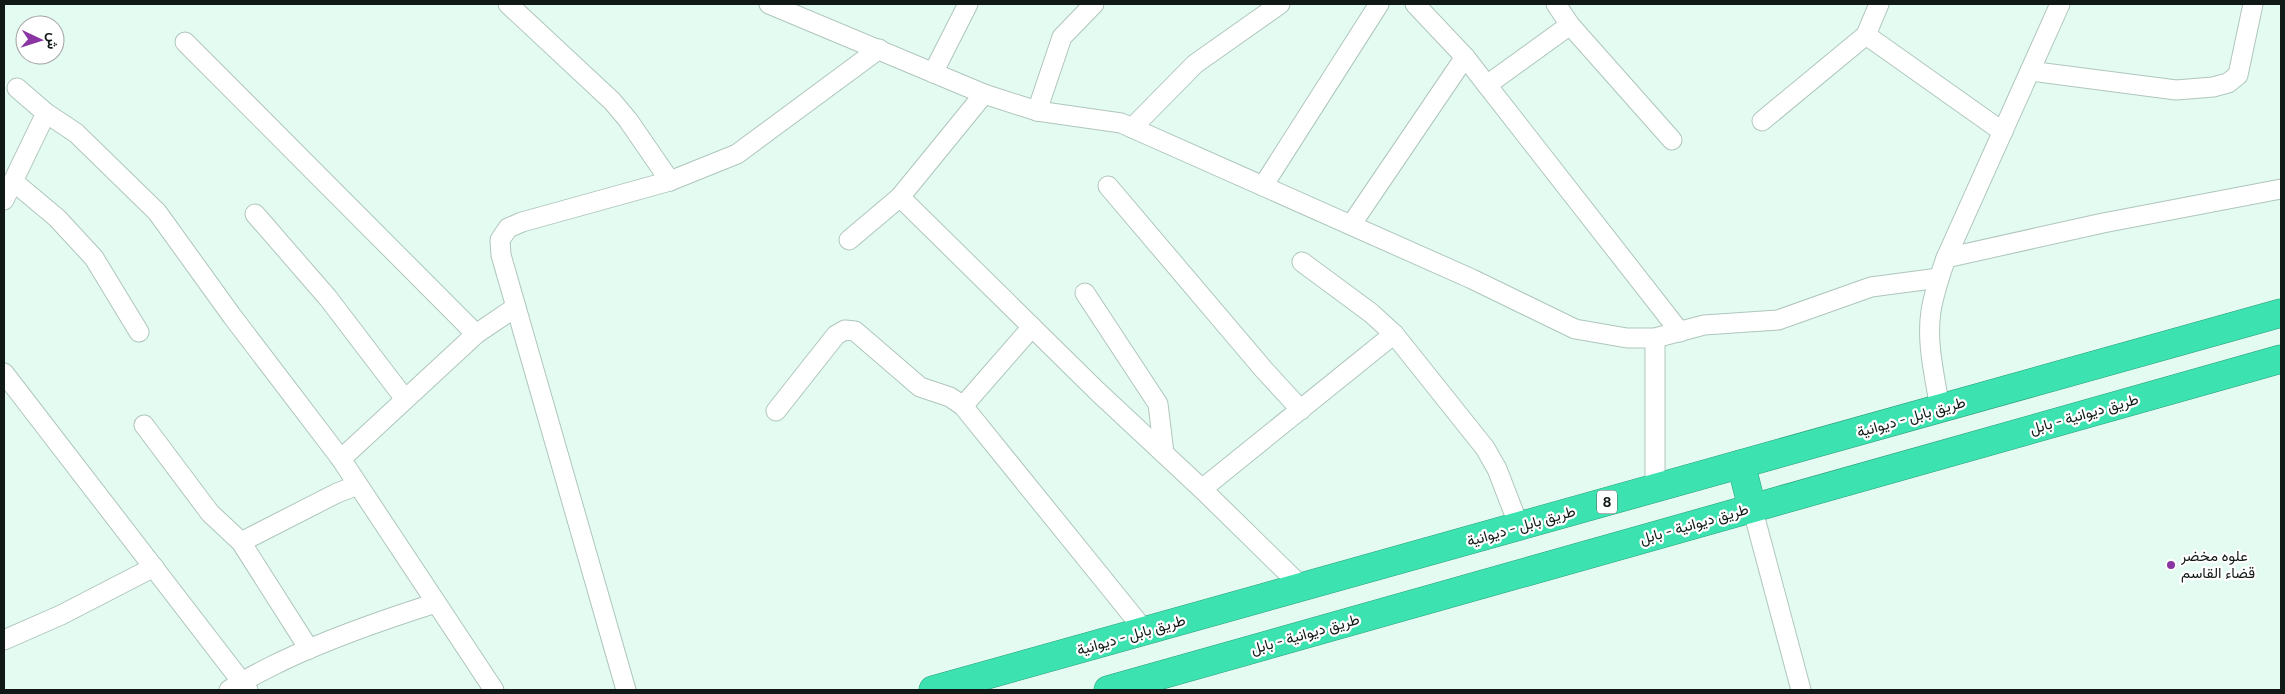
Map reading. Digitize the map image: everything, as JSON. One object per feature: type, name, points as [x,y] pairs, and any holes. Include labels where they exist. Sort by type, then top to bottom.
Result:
[{"type":"highway","name":"طريق بابل - ديوانية","points":[[946,689],[997,681],[1145,631],[2281,313]]},
{"type":"highway","name":"طريق ديوانية - بابل","points":[[1108,690],[2281,359]]},
{"type":"highway","points":[[1742,464],[1756,472],[1757,486],[1761,493],[1754,507]]},
{"type":"street","points":[[508,4],[612,102],[628,120],[670,181]]},
{"type":"street","points":[[769,4],[804,11],[879,49],[984,94],[1037,111],[1121,123],[1472,279],[1574,329],[1627,338],[1656,338],[1704,326],[1778,320],[1871,287],[1940,278]]},
{"type":"street","points":[[933,73],[968,4]]},
{"type":"street","points":[[1037,111],[1062,37],[1094,4]]},
{"type":"street","points":[[1132,128],[1195,64],[1280,4]]},
{"type":"street","points":[[1263,186],[1379,4]]},
{"type":"street","points":[[1415,4],[1465,57],[1680,332]]},
{"type":"street","points":[[1556,4],[1570,25],[1672,140]]},
{"type":"street","points":[[1762,121],[1866,36],[1879,4]]},
{"type":"street","points":[[1940,408],[1930,343],[1931,312],[1940,278],[1946,258],[2060,4]]},
{"type":"street","points":[[2030,71],[2176,90],[2213,87],[2228,82],[2238,75],[2253,4]]},
{"type":"street","points":[[1487,85],[1570,25]]},
{"type":"street","points":[[1866,36],[2003,132]]},
{"type":"street","points":[[185,42],[476,334]]},
{"type":"street","points":[[626,690],[501,255],[500,240],[508,228],[522,222],[670,181],[737,154],[879,49]]},
{"type":"street","points":[[1352,225],[1465,57]]},
{"type":"street","points":[[17,88],[46,112],[76,132],[157,212],[232,316],[341,460],[492,690]]},
{"type":"street","points":[[849,240],[900,198],[984,94]]},
{"type":"street","points":[[4,200],[46,112]]},
{"type":"street","points":[[14,182],[57,218],[94,258],[139,332]]},
{"type":"street","points":[[1108,186],[1300,410]]},
{"type":"street","points":[[1946,258],[2112,221],[2281,189]]},
{"type":"street","points":[[900,198],[1302,587]]},
{"type":"street","points":[[255,214],[328,298],[405,399]]},
{"type":"street","points":[[1302,262],[1371,313],[1394,334],[1485,448],[1497,469],[1519,526]]},
{"type":"street","points":[[1085,293],[1158,404],[1164,453]]},
{"type":"street","points":[[341,460],[476,334],[516,307]]},
{"type":"street","points":[[963,406],[1032,327]]},
{"type":"street","points":[[776,411],[836,335],[845,330],[855,331],[920,387],[950,397],[963,406],[1145,631]]},
{"type":"street","points":[[1202,489],[1394,334]]},
{"type":"street","points":[[1655,488],[1656,338]]},
{"type":"street","points":[[4,373],[154,567],[239,687],[309,649],[361,626],[436,603]]},
{"type":"street","points":[[144,425],[210,514],[241,542],[309,649]]},
{"type":"street","points":[[241,542],[358,485]]},
{"type":"street","points":[[1754,507],[1801,690]]},
{"type":"street","points":[[4,640],[61,615],[154,567]]},
{"type":"place","name":"علوه مخضر قضاء القاسم","points":[[2171,565]]}]
